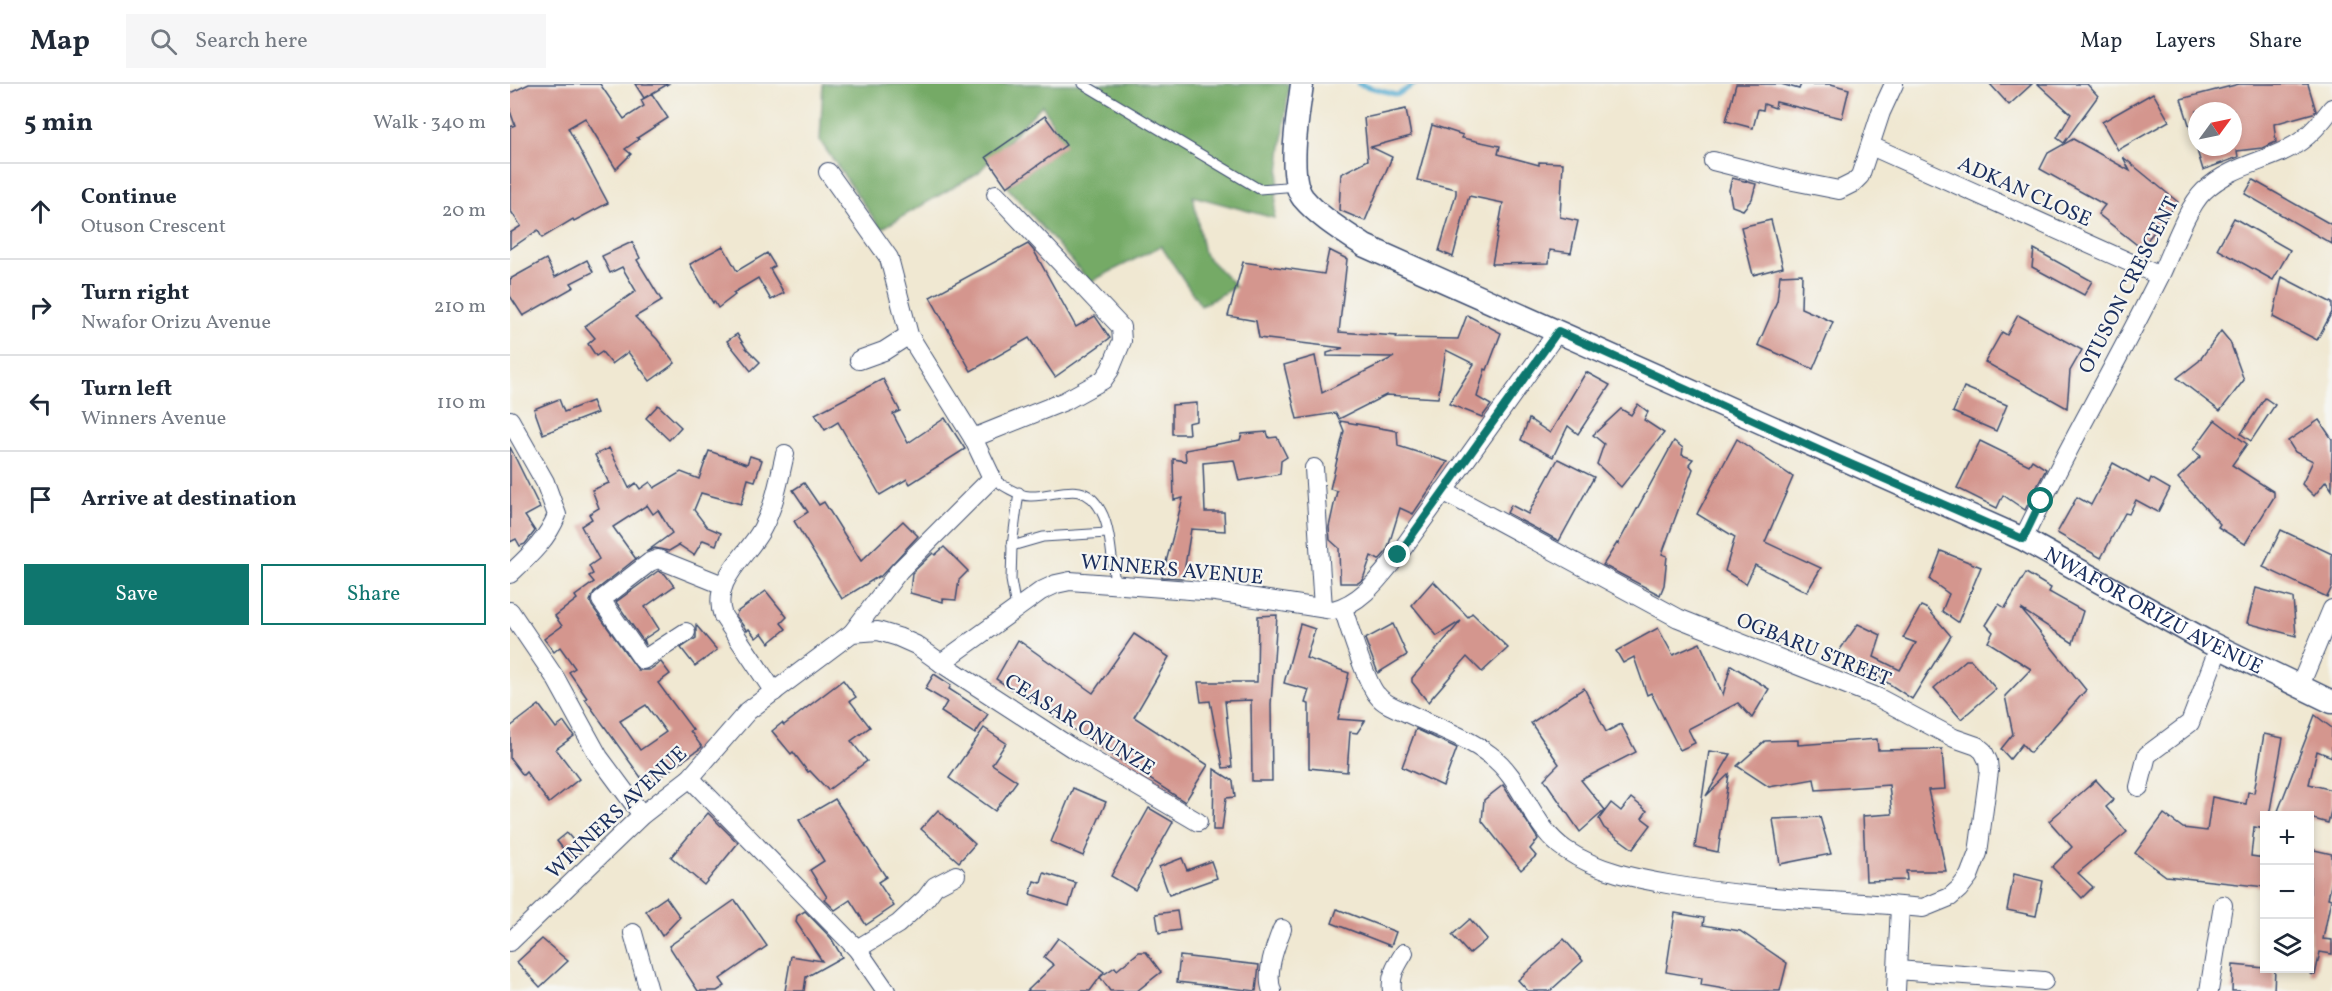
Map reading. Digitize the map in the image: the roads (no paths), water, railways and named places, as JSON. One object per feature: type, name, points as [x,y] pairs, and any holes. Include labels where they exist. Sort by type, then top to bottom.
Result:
[{"type":"street","points":[[1713,161],[1839,190],[1853,183],[1860,176],[1881,112],[1894,84]]},
{"type":"street","points":[[1298,186],[1294,157],[1301,92]]},
{"type":"street","name":"OTUSON CRESCENT","points":[[2023,539],[2160,276],[2194,204],[2204,191],[2232,171],[2300,142],[2314,130],[2332,108]]},
{"type":"street","name":"ADKAN CLOSE","points":[[1871,146],[2160,276]]},
{"type":"street","points":[[828,172],[889,258],[909,335],[973,438],[992,478]]},
{"type":"street","name":"NWAFOR ORIZU AVENUE","points":[[1298,186],[1302,197],[1322,215],[1365,246],[1825,453],[2023,539],[2219,647],[2299,688],[2332,702]]},
{"type":"street","points":[[973,438],[1065,401],[1103,380],[1110,370],[1122,341],[1121,327],[996,194]]},
{"type":"street","points":[[1343,608],[1358,599],[1373,585],[1398,555],[1558,331]]},
{"type":"street","points":[[859,360],[884,351],[909,335]]},
{"type":"street","points":[[510,420],[545,482],[557,516],[550,532],[541,544],[510,574]]},
{"type":"street","points":[[774,692],[723,616],[719,607],[719,594],[762,529],[777,493],[785,454]]},
{"type":"street","points":[[1314,468],[1323,608]]},
{"type":"street","name":"WINNERS AVENUE","points":[[510,942],[642,815],[690,778],[748,711],[852,633],[899,571],[992,478]]},
{"type":"street","name":"OGBARU STREET","points":[[1343,608],[1377,696],[1404,712],[1476,745],[1492,756],[1508,771],[1550,837],[1566,850],[1609,871],[1653,882],[1745,896],[1923,908],[1938,903],[1959,890],[1969,876],[1978,853],[1989,771],[1988,761],[1983,751],[1877,696],[1678,618],[1443,491]]},
{"type":"street","points":[[686,632],[643,660],[601,600],[650,562],[658,559],[723,585]]},
{"type":"street","name":"WINNERS AVENUE","points":[[941,663],[1041,591],[1070,581],[1215,592],[1332,610],[1343,608]]},
{"type":"street","points":[[2299,688],[2332,609]]},
{"type":"street","points":[[510,611],[556,679],[599,757],[642,815]]},
{"type":"street","points":[[852,633],[878,631],[898,637],[916,645],[941,663]]},
{"type":"street","points":[[2139,787],[2147,755],[2190,723],[2219,647]]},
{"type":"street","name":"CEASAR ONUNZE","points":[[941,663],[1072,748],[1198,822]]},
{"type":"street","points":[[690,778],[857,949],[886,991]]},
{"type":"street","points":[[857,949],[898,924],[926,898],[935,886],[956,875]]},
{"type":"street","points":[[2209,991],[2223,905]]},
{"type":"street","points":[[1896,991],[1900,906]]},
{"type":"street","points":[[1272,991],[1269,984],[1272,962],[1282,930]]},
{"type":"street","points":[[633,933],[649,991]]},
{"type":"street","points":[[1392,991],[1391,981],[1395,967],[1404,953]]},
{"type":"street","points":[[1898,970],[2044,981]]},
{"type":"lane","points":[[1083,84],[1259,189],[1298,186]]},
{"type":"lane","points":[[992,478],[1002,485],[1029,496],[1071,490],[1089,495],[1102,511],[1115,584]]},
{"type":"lane","points":[[1016,608],[1011,580],[1018,492]]},
{"type":"lane","points":[[1012,546],[1043,537],[1107,533]]},
{"type":"waterway","points":[[1358,84],[1397,95],[1415,84]]}]
